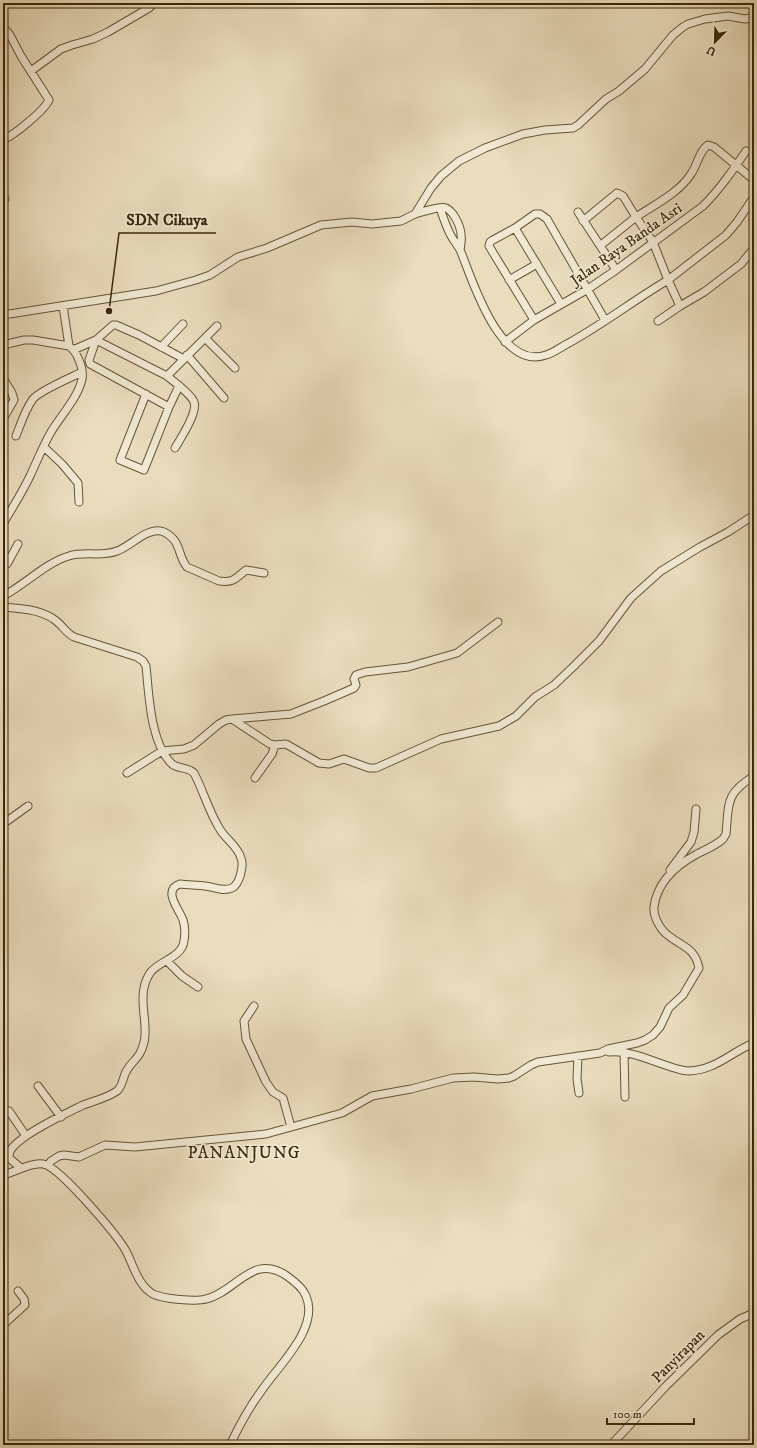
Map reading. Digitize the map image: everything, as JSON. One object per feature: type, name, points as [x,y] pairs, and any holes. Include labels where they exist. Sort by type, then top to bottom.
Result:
[{"type":"street","points":[[31,71],[61,49],[93,39],[108,32],[149,8],[154,3]]},
{"type":"street","points":[[415,214],[431,188],[441,176],[459,161],[485,148],[523,134],[545,130],[573,128],[578,125],[606,99],[619,91],[640,73],[673,35],[688,24],[705,19],[728,16],[745,19],[754,16]]},
{"type":"street","points":[[3,27],[10,35],[48,99],[48,102],[17,132],[3,140]]},
{"type":"street","points":[[600,245],[636,217],[678,188],[690,175],[703,150],[708,144],[714,147],[754,180]]},
{"type":"street","name":"Jalan Raya Banda Asri","points":[[505,342],[534,320],[588,289],[616,270],[703,206],[713,197],[737,166],[746,151]]},
{"type":"street","points":[[583,221],[617,193],[623,196],[654,242],[668,280],[680,306]]},
{"type":"street","points":[[440,208],[450,235],[460,250],[470,278],[485,309],[505,342],[511,348],[523,355],[534,357],[546,355],[580,337],[668,280],[726,235],[754,197]]},
{"type":"street","points":[[3,315],[156,291],[196,280],[210,275],[238,258],[267,248],[321,224],[352,222],[372,224],[401,221],[423,211],[444,207],[450,210],[457,220],[462,232],[460,250]]},
{"type":"street","points":[[578,212],[616,270]]},
{"type":"street","points":[[534,320],[490,248],[490,244],[493,240],[515,228],[535,214],[540,214],[547,219],[606,320]]},
{"type":"street","points":[[515,228],[561,304]]},
{"type":"street","points":[[658,321],[704,292],[741,264],[754,248]]},
{"type":"street","points":[[509,280],[537,264]]},
{"type":"street","points":[[3,524],[21,495],[51,433],[75,395],[81,381],[82,372],[80,364],[71,348],[63,306]]},
{"type":"street","points":[[161,347],[183,324]]},
{"type":"street","points":[[3,345],[24,340],[33,340],[71,348],[96,340],[113,325],[116,325],[185,357],[224,398]]},
{"type":"street","points":[[167,376],[217,326]]},
{"type":"street","points":[[205,338],[235,368]]},
{"type":"street","points":[[96,340],[167,376],[194,401],[192,417],[175,448]]},
{"type":"street","points":[[96,340],[89,360],[90,364],[169,407]]},
{"type":"street","points":[[16,436],[26,412],[35,397],[60,382],[82,372]]},
{"type":"street","points":[[3,378],[14,398],[3,419]]},
{"type":"street","points":[[146,394],[120,460],[144,470],[179,386]]},
{"type":"street","points":[[44,447],[62,464],[78,483],[79,502]]},
{"type":"street","points":[[232,719],[267,742],[275,745],[286,744],[317,762],[329,764],[344,759],[369,768],[376,768],[441,739],[501,725],[516,716],[536,697],[554,685],[599,642],[631,598],[661,571],[728,532],[754,514]]},
{"type":"street","points":[[3,596],[57,561],[67,557],[118,551],[151,532],[163,531],[175,540],[187,567],[219,581],[224,582],[235,580],[246,570],[264,573]]},
{"type":"street","points":[[3,563],[7,564],[18,544]]},
{"type":"street","points":[[3,608],[38,612],[54,619],[68,634],[74,637],[137,657],[143,661],[146,666],[154,724],[162,751],[173,765],[194,773],[210,813],[220,831],[238,852],[241,857],[242,864],[234,887],[218,889],[206,886],[180,884],[174,888],[172,896],[173,902],[183,920],[184,942],[180,950],[167,961],[153,969],[147,979],[142,1004],[146,1033],[143,1047],[139,1055],[127,1069],[120,1088],[116,1091],[61,1117],[26,1136],[12,1147],[9,1156],[15,1164],[21,1168]]},
{"type":"street","points":[[128,773],[162,751],[184,749],[194,745],[226,720],[291,714],[324,702],[354,688],[356,685],[354,679],[356,675],[365,672],[408,667],[457,653],[498,622]]},
{"type":"street","points":[[255,778],[272,754],[275,745]]},
{"type":"street","points":[[667,875],[686,861],[723,839],[726,834],[732,795],[738,787],[754,776]]},
{"type":"street","points":[[3,824],[28,806]]},
{"type":"street","points":[[600,1053],[608,1049],[637,1043],[653,1035],[660,1027],[669,1008],[675,1004],[686,991],[699,968],[697,959],[693,953],[687,947],[666,934],[654,914],[656,899],[660,887],[691,842],[694,832],[696,809]]},
{"type":"street","points":[[167,961],[182,976],[198,987]]},
{"type":"street","points":[[254,1006],[244,1021],[246,1039],[266,1082],[273,1092],[283,1098],[291,1127]]},
{"type":"street","points":[[48,1165],[51,1160],[59,1156],[64,1155],[80,1157],[105,1145],[135,1148],[266,1134],[342,1113],[372,1096],[411,1090],[453,1078],[509,1078],[530,1065],[538,1062],[600,1053],[624,1052],[657,1063],[689,1071],[716,1065],[754,1043]]},
{"type":"street","points":[[624,1052],[625,1096]]},
{"type":"street","points":[[578,1056],[577,1079],[579,1093]]},
{"type":"street","points":[[38,1086],[61,1117]]},
{"type":"street","points":[[9,1111],[26,1136]]},
{"type":"street","points":[[3,1175],[21,1168],[41,1163],[48,1165],[73,1186],[99,1216],[124,1248],[144,1285],[149,1292],[154,1295],[191,1300],[206,1299],[218,1294],[257,1270],[266,1268],[280,1272],[303,1291],[308,1301],[309,1308],[303,1331],[288,1357],[272,1376],[249,1409],[230,1445]]},
{"type":"street","points":[[3,1325],[25,1305],[24,1299],[18,1292]]},
{"type":"street","name":"Panyirapan","points":[[611,1445],[666,1386],[718,1335],[736,1322],[754,1313]]},
{"type":"place","name":"SDN Cikuya","points":[[109,311]]},
{"type":"district","name":"PANANJUNG","points":[[244,1152]]}]
